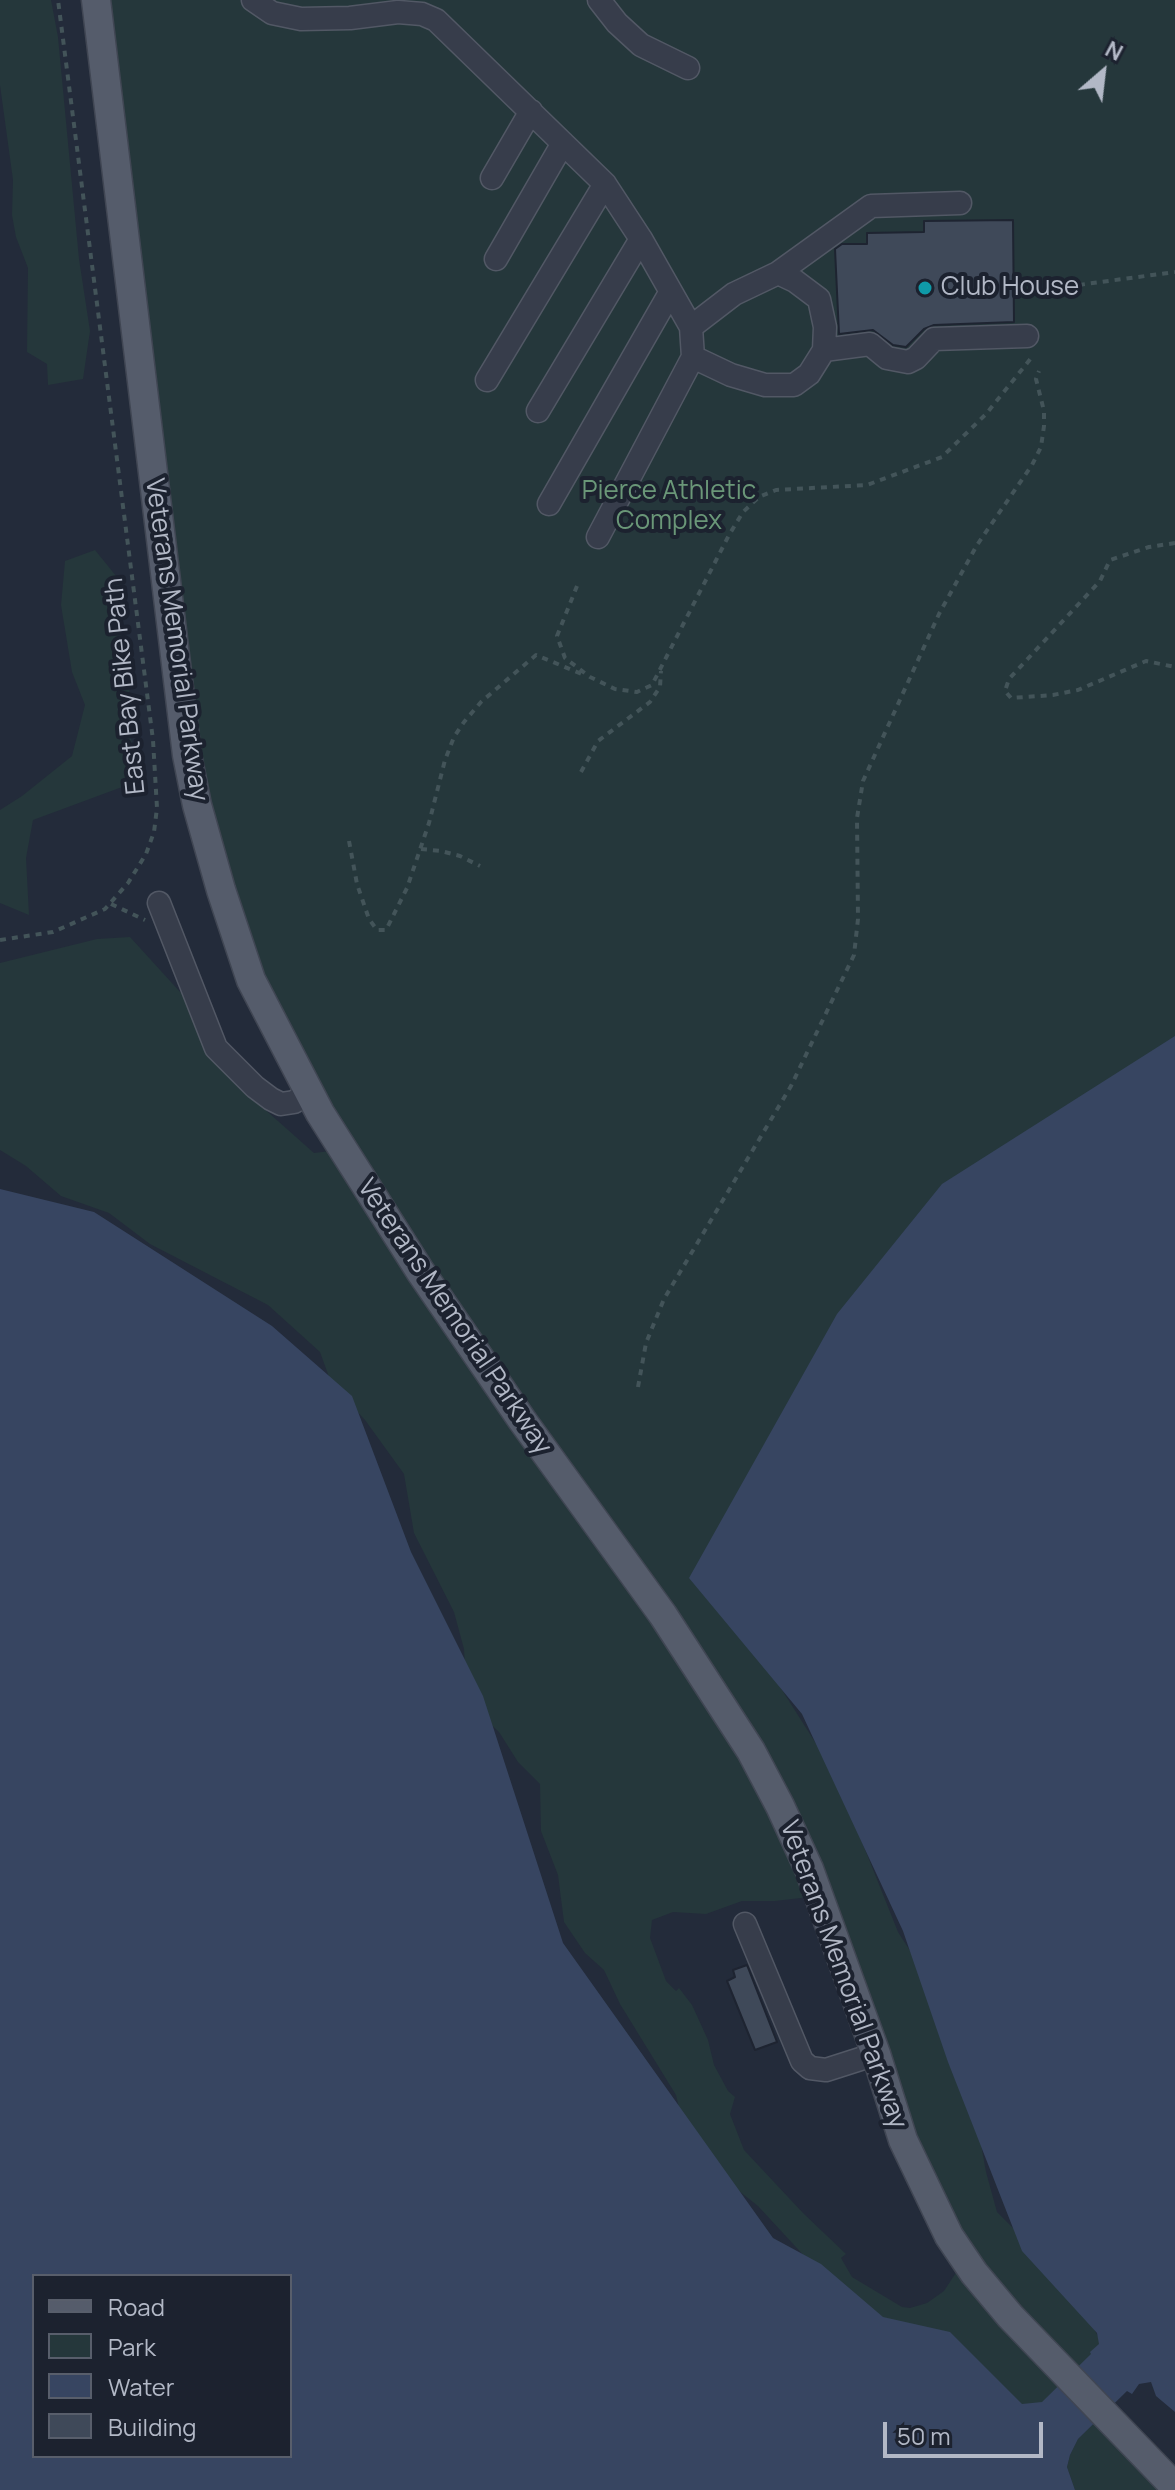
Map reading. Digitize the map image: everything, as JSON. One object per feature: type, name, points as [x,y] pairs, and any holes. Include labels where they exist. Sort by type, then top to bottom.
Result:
[{"type":"main road","name":"Veterans Memorial Parkway","points":[[96,0],[141,389],[190,768],[197,805],[241,956],[254,987],[308,1093],[420,1271],[522,1420],[663,1615],[751,1751],[809,1869],[876,2054],[903,2140],[949,2236],[974,2273],[1010,2316],[1175,2487]]},
{"type":"lane","points":[[253,0],[272,13],[301,19],[350,18],[398,12],[422,14],[436,20],[605,184],[641,239],[691,327],[693,357],[598,537]]},
{"type":"lane","points":[[599,0],[617,23],[641,45],[688,68]]},
{"type":"lane","points":[[492,178],[531,111]]},
{"type":"lane","points":[[496,259],[563,143]]},
{"type":"lane","points":[[487,380],[605,184]]},
{"type":"lane","points":[[691,327],[734,294],[778,273],[871,206],[960,203]]},
{"type":"lane","points":[[538,411],[641,239]]},
{"type":"lane","points":[[693,357],[731,375],[765,385],[794,385],[809,374],[824,350],[825,327],[819,299],[778,273]]},
{"type":"lane","points":[[549,504],[670,293]]},
{"type":"lane","points":[[824,350],[870,344],[887,358],[908,362],[934,339],[1030,346]]},
{"type":"lane","points":[[163,914],[216,1048],[271,1099],[281,1104],[294,1102],[308,1093]]},
{"type":"lane","points":[[745,1924],[797,2052],[810,2068],[826,2070],[876,2054]]},
{"type":"path","name":"East Bay Bike Path","points":[[0,940],[53,932],[96,915],[111,904],[135,873],[151,843],[157,820],[157,773],[58,0]]},
{"type":"path","points":[[1043,287],[1175,272]]},
{"type":"path","points":[[349,841],[361,899],[369,919],[377,930],[386,930],[421,849],[454,737],[481,702],[536,655],[615,689],[637,692],[652,685],[729,535],[743,512],[759,497],[776,490],[867,485],[942,457],[986,414],[1030,346]]},
{"type":"path","points":[[638,1387],[646,1343],[664,1299],[791,1086],[854,955],[858,919],[857,818],[863,781],[939,614],[977,545],[1041,447],[1044,411],[1036,379],[1039,371]]},
{"type":"path","points":[[1175,543],[1149,547],[1110,560],[1100,581],[1009,679],[1005,691],[1011,698],[1053,695],[1078,690],[1146,661],[1175,667]]},
{"type":"path","points":[[577,586],[557,636],[565,658],[590,677]]},
{"type":"path","points":[[581,772],[598,741],[650,702],[660,687],[661,669]]},
{"type":"path","points":[[421,849],[451,853],[480,866]]},
{"type":"path","points":[[111,904],[142,920],[163,914]]},
{"type":"green space","points":[[0,0],[51,0],[58,37],[79,259],[90,331],[83,379],[48,385],[47,364],[27,352],[28,268],[16,237],[12,215],[13,180],[0,85]]},
{"type":"green space","name":"Pierce Athletic Complex","points":[[95,0],[1175,0],[1175,1040],[763,1660],[834,1772],[898,1932],[925,1974],[975,2111],[997,2212],[1047,2262],[1082,2307],[1099,2338],[1100,2350],[1041,2419],[878,2331],[758,2206],[725,2180],[684,2128],[676,2095],[620,2004],[604,1970],[585,1953],[564,1922],[558,1875],[541,1831],[540,1784],[518,1762],[499,1732],[482,1716],[466,1683],[464,1649],[454,1612],[414,1533],[404,1474],[365,1420],[332,1385],[320,1352],[268,1305],[150,1244],[109,1213],[61,1196],[26,1166],[0,1150],[0,963],[97,939],[130,937],[181,993],[252,1098],[314,1153],[347,1149],[283,1038],[197,789]],"holes":[[[818,1896],[963,2262],[944,2291],[927,2303],[910,2308],[902,2307],[852,2277],[841,2258],[846,2254],[744,2150],[730,2114],[735,2097],[728,2091],[714,2065],[708,2040],[692,2005],[679,1988],[676,1991],[666,1981],[650,1938],[652,1920],[673,1912],[706,1914],[742,1901]]]},
{"type":"green space","points":[[95,550],[121,582],[119,614],[133,673],[125,714],[141,780],[33,820],[26,858],[29,915],[0,903],[0,810],[72,756],[85,705],[72,672],[61,605],[65,561]]},
{"type":"green space","points":[[1102,2421],[1168,2490],[1075,2490],[1067,2467],[1070,2455],[1078,2439],[1093,2424]]},
{"type":"water","points":[[1175,1036],[1175,2412],[1156,2396],[1151,2382],[1139,2384],[1132,2394],[1127,2391],[1078,2439],[1067,2467],[1075,2490],[0,2490],[0,1189],[94,1212],[272,1326],[352,1396],[411,1552],[483,1696],[563,1943],[773,2238],[821,2264],[883,2317],[950,2332],[1022,2404],[1042,2402],[1099,2344],[1097,2333],[1022,2251],[948,2062],[903,1931],[802,1714],[689,1578],[837,1314],[942,1184]]},
{"type":"building","name":"Club House","points":[[1013,220],[1014,322],[934,325],[924,329],[906,347],[893,345],[873,330],[839,334],[835,249],[842,244],[867,244],[867,233],[924,232],[924,221]]},
{"type":"building","points":[[747,1965],[777,2042],[755,2050],[727,1981],[735,1977],[733,1970]]},
{"type":"place","name":"Club House","points":[[925,288]]}]
